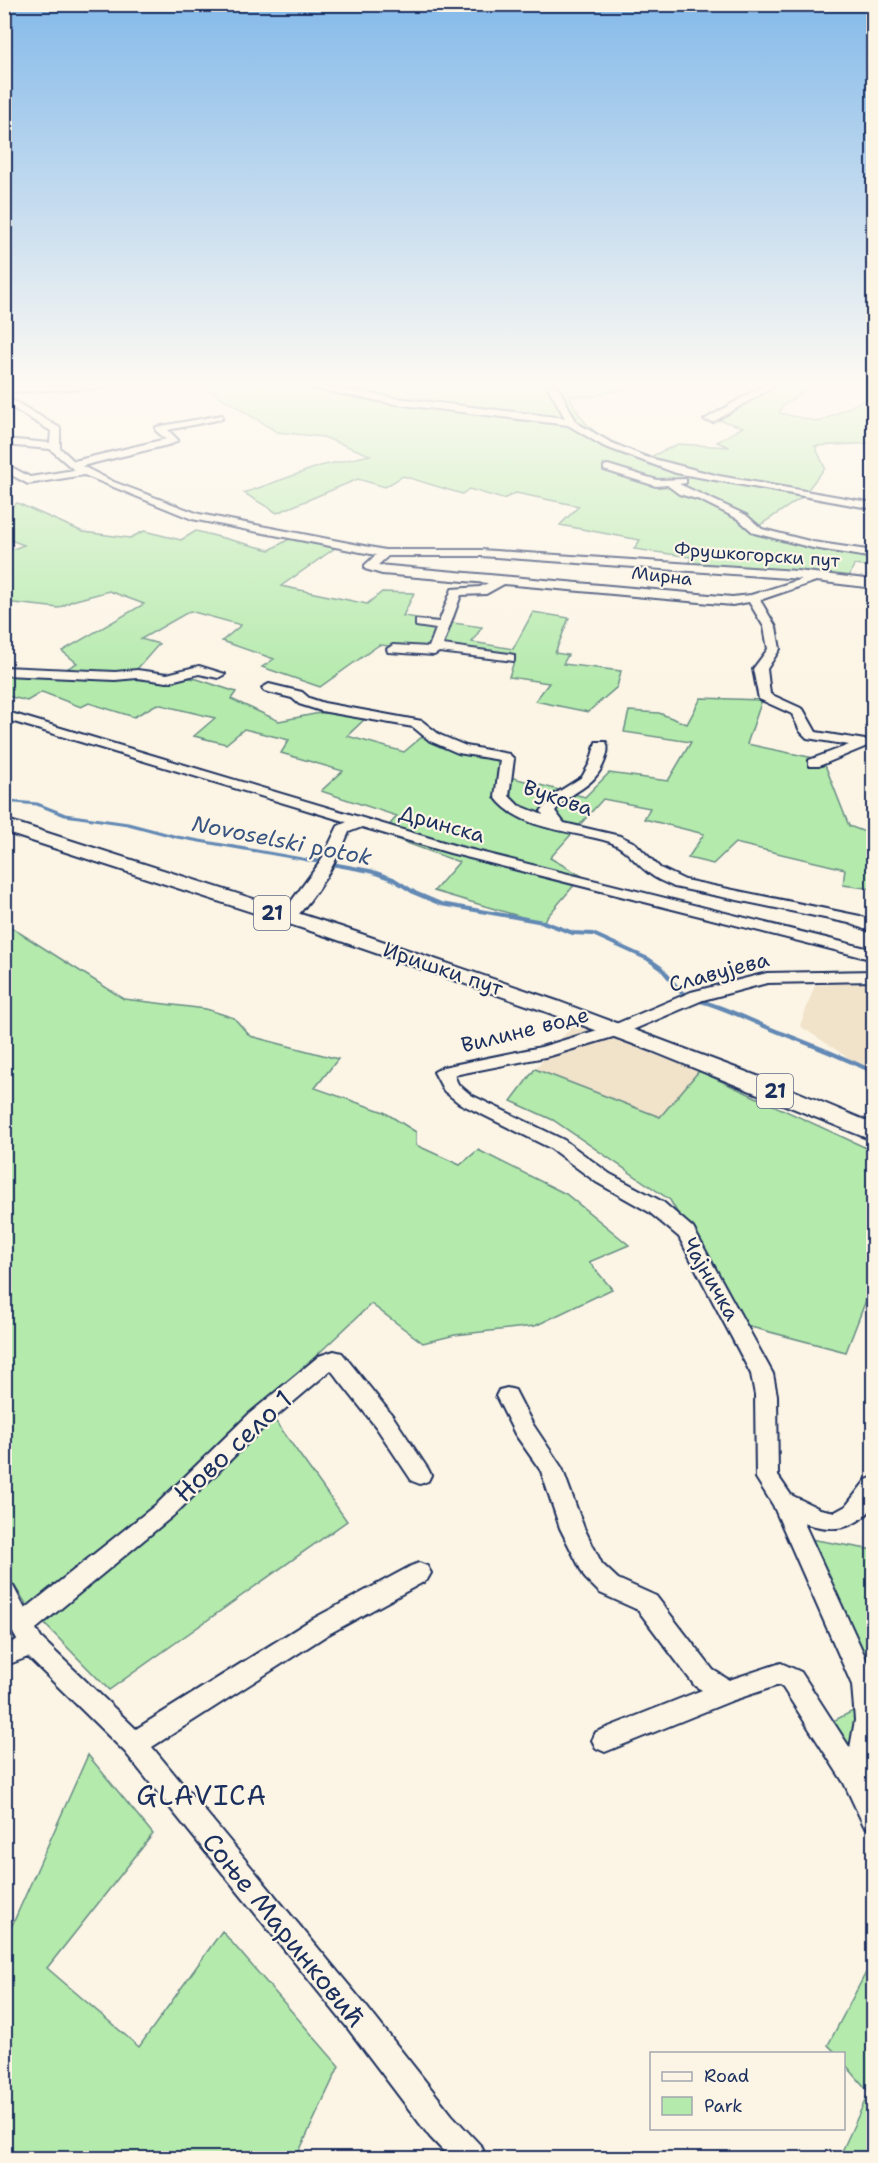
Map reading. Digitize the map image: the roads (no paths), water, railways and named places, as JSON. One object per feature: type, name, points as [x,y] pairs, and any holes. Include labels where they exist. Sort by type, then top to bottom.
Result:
[{"type":"main road","name":"Иришки пут","points":[[4,825],[617,1030],[774,1090],[873,1133]]},
{"type":"street","name":"Фрушкогорски пут","points":[[115,486],[215,522],[386,553],[481,553],[815,576],[873,584]]},
{"type":"street","points":[[674,486],[682,492],[704,498],[742,517],[758,531],[813,545],[873,555]]},
{"type":"street","points":[[764,486],[873,506]]},
{"type":"street","name":"Мирна","points":[[386,553],[369,567],[713,600],[753,598],[815,576]]},
{"type":"street","name":"Мирна","points":[[436,648],[456,592],[482,591],[502,580]]},
{"type":"street","points":[[753,598],[770,627],[774,649],[759,669],[764,696],[798,712],[807,731],[812,735],[869,744]]},
{"type":"street","points":[[420,622],[444,626]]},
{"type":"street","points":[[393,649],[428,652],[436,648],[509,658]]},
{"type":"street","points":[[4,671],[115,676],[137,674],[167,678],[199,670],[218,674]]},
{"type":"street","name":"Вукова","points":[[268,688],[297,695],[304,701],[321,707],[417,724],[435,738],[457,747],[504,757],[507,759],[502,797],[505,803],[559,826],[615,839],[630,846],[655,871],[680,884],[854,919],[873,928]]},
{"type":"street","name":"Дринска","points":[[4,715],[340,822],[361,822],[543,873],[873,955]]},
{"type":"street","points":[[814,763],[869,744]]},
{"type":"street","points":[[559,826],[548,812],[553,802],[566,792],[584,785],[593,773],[601,745]]},
{"type":"street","points":[[287,918],[326,864],[340,822]]},
{"type":"street","name":"Славујева","points":[[617,1030],[689,999],[767,978],[873,976]]},
{"type":"street","name":"Вилине воде","points":[[442,1072],[507,1061],[617,1030]]},
{"type":"street","name":"Чајничка","points":[[442,1072],[450,1087],[465,1099],[557,1144],[603,1178],[656,1207],[686,1233],[714,1281],[762,1374],[766,1395],[767,1478],[783,1501],[865,1685],[870,1710],[869,1724],[862,1755],[853,1775]]},
{"type":"street","name":"Ново село 1","points":[[27,1636],[166,1509],[257,1420],[327,1362],[334,1359],[384,1421],[420,1475]]},
{"type":"street","points":[[507,1396],[523,1428],[551,1468],[572,1528],[593,1571],[609,1586],[647,1603],[704,1678],[726,1692]]},
{"type":"street","points":[[783,1501],[818,1518],[838,1521],[852,1516],[873,1486]]},
{"type":"street","points":[[134,1743],[318,1628],[419,1573]]},
{"type":"street","name":"Соње Маринковић","points":[[4,1593],[27,1636],[134,1743],[441,2126],[471,2158]]},
{"type":"street","points":[[4,1656],[27,1636]]},
{"type":"street","points":[[605,1740],[776,1674],[792,1680],[853,1775],[873,1817]]},
{"type":"waterway","points":[[748,486],[785,493]]},
{"type":"waterway","name":"Novoselski potok","points":[[4,801],[37,804],[65,815],[128,824],[177,837],[319,862]]},
{"type":"waterway","name":"Novoselski potok","points":[[310,860],[370,871],[393,879],[415,893],[441,904],[543,922],[573,933],[593,934],[648,959],[661,968],[681,992],[690,997]]},
{"type":"waterway","name":"Novoselski potok","points":[[697,1000],[730,1011],[874,1072]]},
{"type":"district","name":"GLAVICA","points":[[202,1796]]}]
